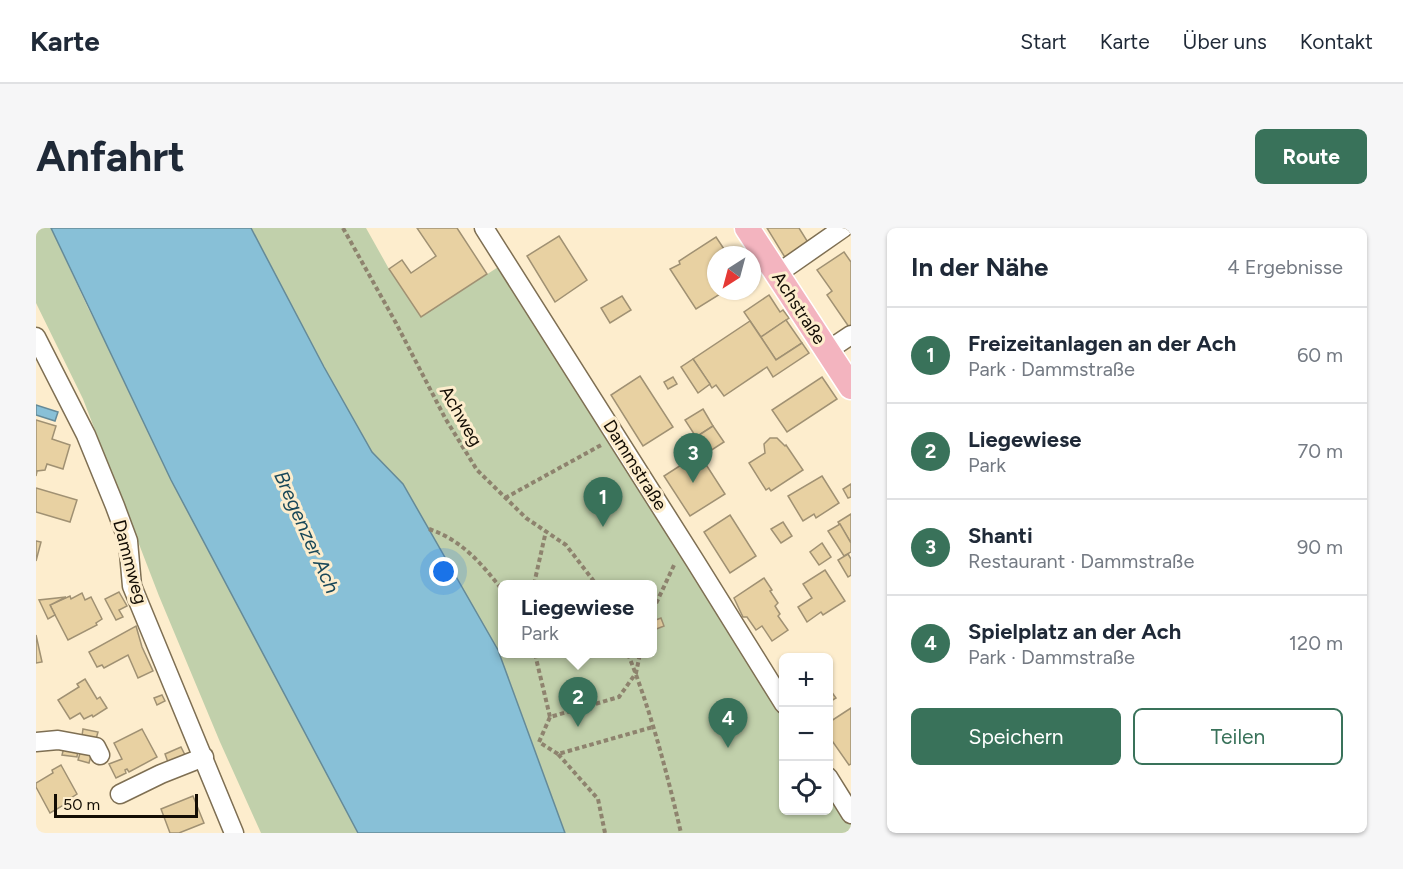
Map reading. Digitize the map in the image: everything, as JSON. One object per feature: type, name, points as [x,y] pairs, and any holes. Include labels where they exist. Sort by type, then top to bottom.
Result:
[{"type":"main road","name":"Achstraße","points":[[747,228],[851,387]]},
{"type":"street","name":"Dammstraße","points":[[484,228],[779,698]]},
{"type":"street","points":[[777,274],[843,228]]},
{"type":"street","points":[[827,351],[851,335]]},
{"type":"street","name":"Dammweg","points":[[36,337],[86,435],[111,496],[128,541],[132,586],[234,833]]},
{"type":"street","points":[[38,741],[58,740],[96,747],[100,755]]},
{"type":"street","points":[[120,794],[204,757]]},
{"type":"street","points":[[833,785],[851,814]]},
{"type":"path","name":"Achweg","points":[[343,228],[445,418],[477,470],[526,518],[566,545],[592,580]]},
{"type":"path","points":[[505,498],[617,437]]},
{"type":"path","points":[[429,529],[443,533],[478,560],[498,585]]},
{"type":"path","points":[[535,580],[546,531]]},
{"type":"path","points":[[657,601],[684,544]]},
{"type":"path","points":[[536,658],[550,717],[539,742],[558,754],[598,799],[605,833]]},
{"type":"path","points":[[630,658],[652,727],[681,833]]},
{"type":"path","points":[[550,717],[619,697],[636,673],[639,658]]},
{"type":"path","points":[[558,754],[652,727]]},
{"type":"green space","points":[[36,228],[51,228],[88,308],[358,833],[261,833],[159,596],[83,399],[36,303]]},
{"type":"green space","points":[[251,228],[366,228],[389,269],[421,317],[506,262],[779,699],[779,815],[833,815],[833,785],[851,815],[851,833],[565,833],[501,658],[657,658],[657,580],[498,580],[498,650],[403,484],[372,452],[324,367]]},
{"type":"water","name":"Bregenzer Ach","points":[[51,228],[251,228],[324,367],[372,452],[403,484],[498,650],[498,658],[501,658],[565,833],[358,833],[171,480]]},
{"type":"water","points":[[36,405],[58,412],[55,421],[36,415]]},
{"type":"building","points":[[417,228],[457,228],[487,274],[421,317],[389,269],[402,260],[411,273],[436,256]]},
{"type":"building","points":[[767,228],[799,228],[809,244],[786,259]]},
{"type":"building","points":[[559,236],[587,280],[555,302],[527,256]]},
{"type":"building","points":[[716,237],[722,246],[707,246],[707,300],[710,300],[696,309],[670,269],[680,264],[679,261]]},
{"type":"building","points":[[844,252],[851,262],[851,326],[849,327],[827,295],[832,291],[817,270]]},
{"type":"building","points":[[769,295],[780,312],[783,310],[789,318],[761,337],[744,312]]},
{"type":"building","points":[[622,296],[631,310],[610,323],[601,308]]},
{"type":"building","points":[[786,320],[802,343],[776,360],[761,337]]},
{"type":"building","points":[[750,321],[776,360],[802,343],[809,353],[773,377],[767,367],[724,396],[716,385],[712,388],[693,359]]},
{"type":"building","points":[[693,359],[710,384],[698,393],[681,367]]},
{"type":"building","points":[[640,376],[673,427],[643,446],[611,395]]},
{"type":"building","points":[[673,377],[677,384],[668,389],[664,382]]},
{"type":"building","points":[[822,377],[837,399],[787,432],[772,410]]},
{"type":"building","points":[[703,409],[713,426],[696,437],[685,420]]},
{"type":"building","points":[[36,420],[56,426],[52,439],[70,445],[63,469],[47,464],[45,470],[37,471],[36,476]]},
{"type":"building","points":[[713,426],[724,442],[707,453],[696,437]]},
{"type":"building","points":[[770,438],[777,438],[786,445],[803,470],[771,491],[769,488],[766,490],[749,463],[765,453],[764,444]]},
{"type":"building","points":[[696,449],[725,494],[690,516],[664,476],[689,460],[686,456]]},
{"type":"building","points":[[822,476],[839,503],[816,518],[814,514],[803,521],[788,496]]},
{"type":"building","points":[[851,484],[851,497],[848,498],[843,489]]},
{"type":"building","points":[[36,488],[77,500],[70,522],[36,512]]},
{"type":"building","points":[[851,514],[851,543],[838,522]]},
{"type":"building","points":[[730,515],[756,556],[730,573],[704,532]]},
{"type":"building","points":[[783,522],[792,536],[781,543],[771,529]]},
{"type":"building","points":[[840,524],[851,543],[851,552],[844,556],[828,531]]},
{"type":"building","points":[[36,541],[41,542],[36,561]]},
{"type":"building","points":[[822,543],[831,557],[819,565],[810,552]]},
{"type":"building","points":[[848,554],[851,559],[851,575],[848,577],[838,560]]},
{"type":"building","points":[[825,570],[845,601],[823,615],[821,612],[807,622],[798,607],[812,598],[803,584]]},
{"type":"building","points":[[764,578],[778,603],[775,606],[780,614],[778,616],[788,630],[772,641],[762,626],[756,630],[747,617],[743,617],[734,598]]},
{"type":"building","points":[[119,592],[127,606],[119,610],[123,617],[116,620],[105,599]]},
{"type":"building","points":[[82,593],[85,600],[91,597],[102,619],[96,623],[97,625],[68,640],[50,605]]},
{"type":"building","points":[[66,597],[50,605],[55,615],[48,619],[39,600]]},
{"type":"building","points":[[661,618],[664,626],[657,629],[657,620]]},
{"type":"building","points":[[136,626],[142,647],[153,671],[138,678],[128,655],[104,668],[102,665],[97,667],[89,652]]},
{"type":"building","points":[[36,635],[42,662],[36,663]]},
{"type":"building","points":[[85,679],[97,699],[100,697],[107,708],[93,717],[92,715],[84,719],[80,713],[70,719],[58,700],[79,687],[77,684]]},
{"type":"building","points":[[162,695],[165,701],[157,705],[154,698]]},
{"type":"building","points":[[851,708],[851,764],[849,765],[833,742],[833,720]]},
{"type":"building","points":[[83,729],[98,732],[96,739],[82,736]]},
{"type":"building","points":[[142,729],[157,757],[129,772],[125,770],[126,773],[116,778],[109,764],[122,759],[114,743]]},
{"type":"building","points":[[64,747],[78,749],[77,757],[62,755]]},
{"type":"building","points":[[181,747],[186,757],[169,765],[165,754]]},
{"type":"building","points":[[81,750],[92,752],[89,763],[78,760]]},
{"type":"building","points":[[61,765],[77,794],[68,800],[69,802],[50,813],[36,783],[53,773],[52,770]]},
{"type":"building","points":[[193,796],[204,823],[179,833],[170,833],[161,809]]},
{"type":"place","name":"Shanti","points":[[693,483]]},
{"type":"place","name":"Freizeitanlagen an der Ach","points":[[603,527]]},
{"type":"place","name":"Liegewiese","points":[[578,727]]},
{"type":"place","name":"Spielplatz an der Ach","points":[[728,748]]}]
